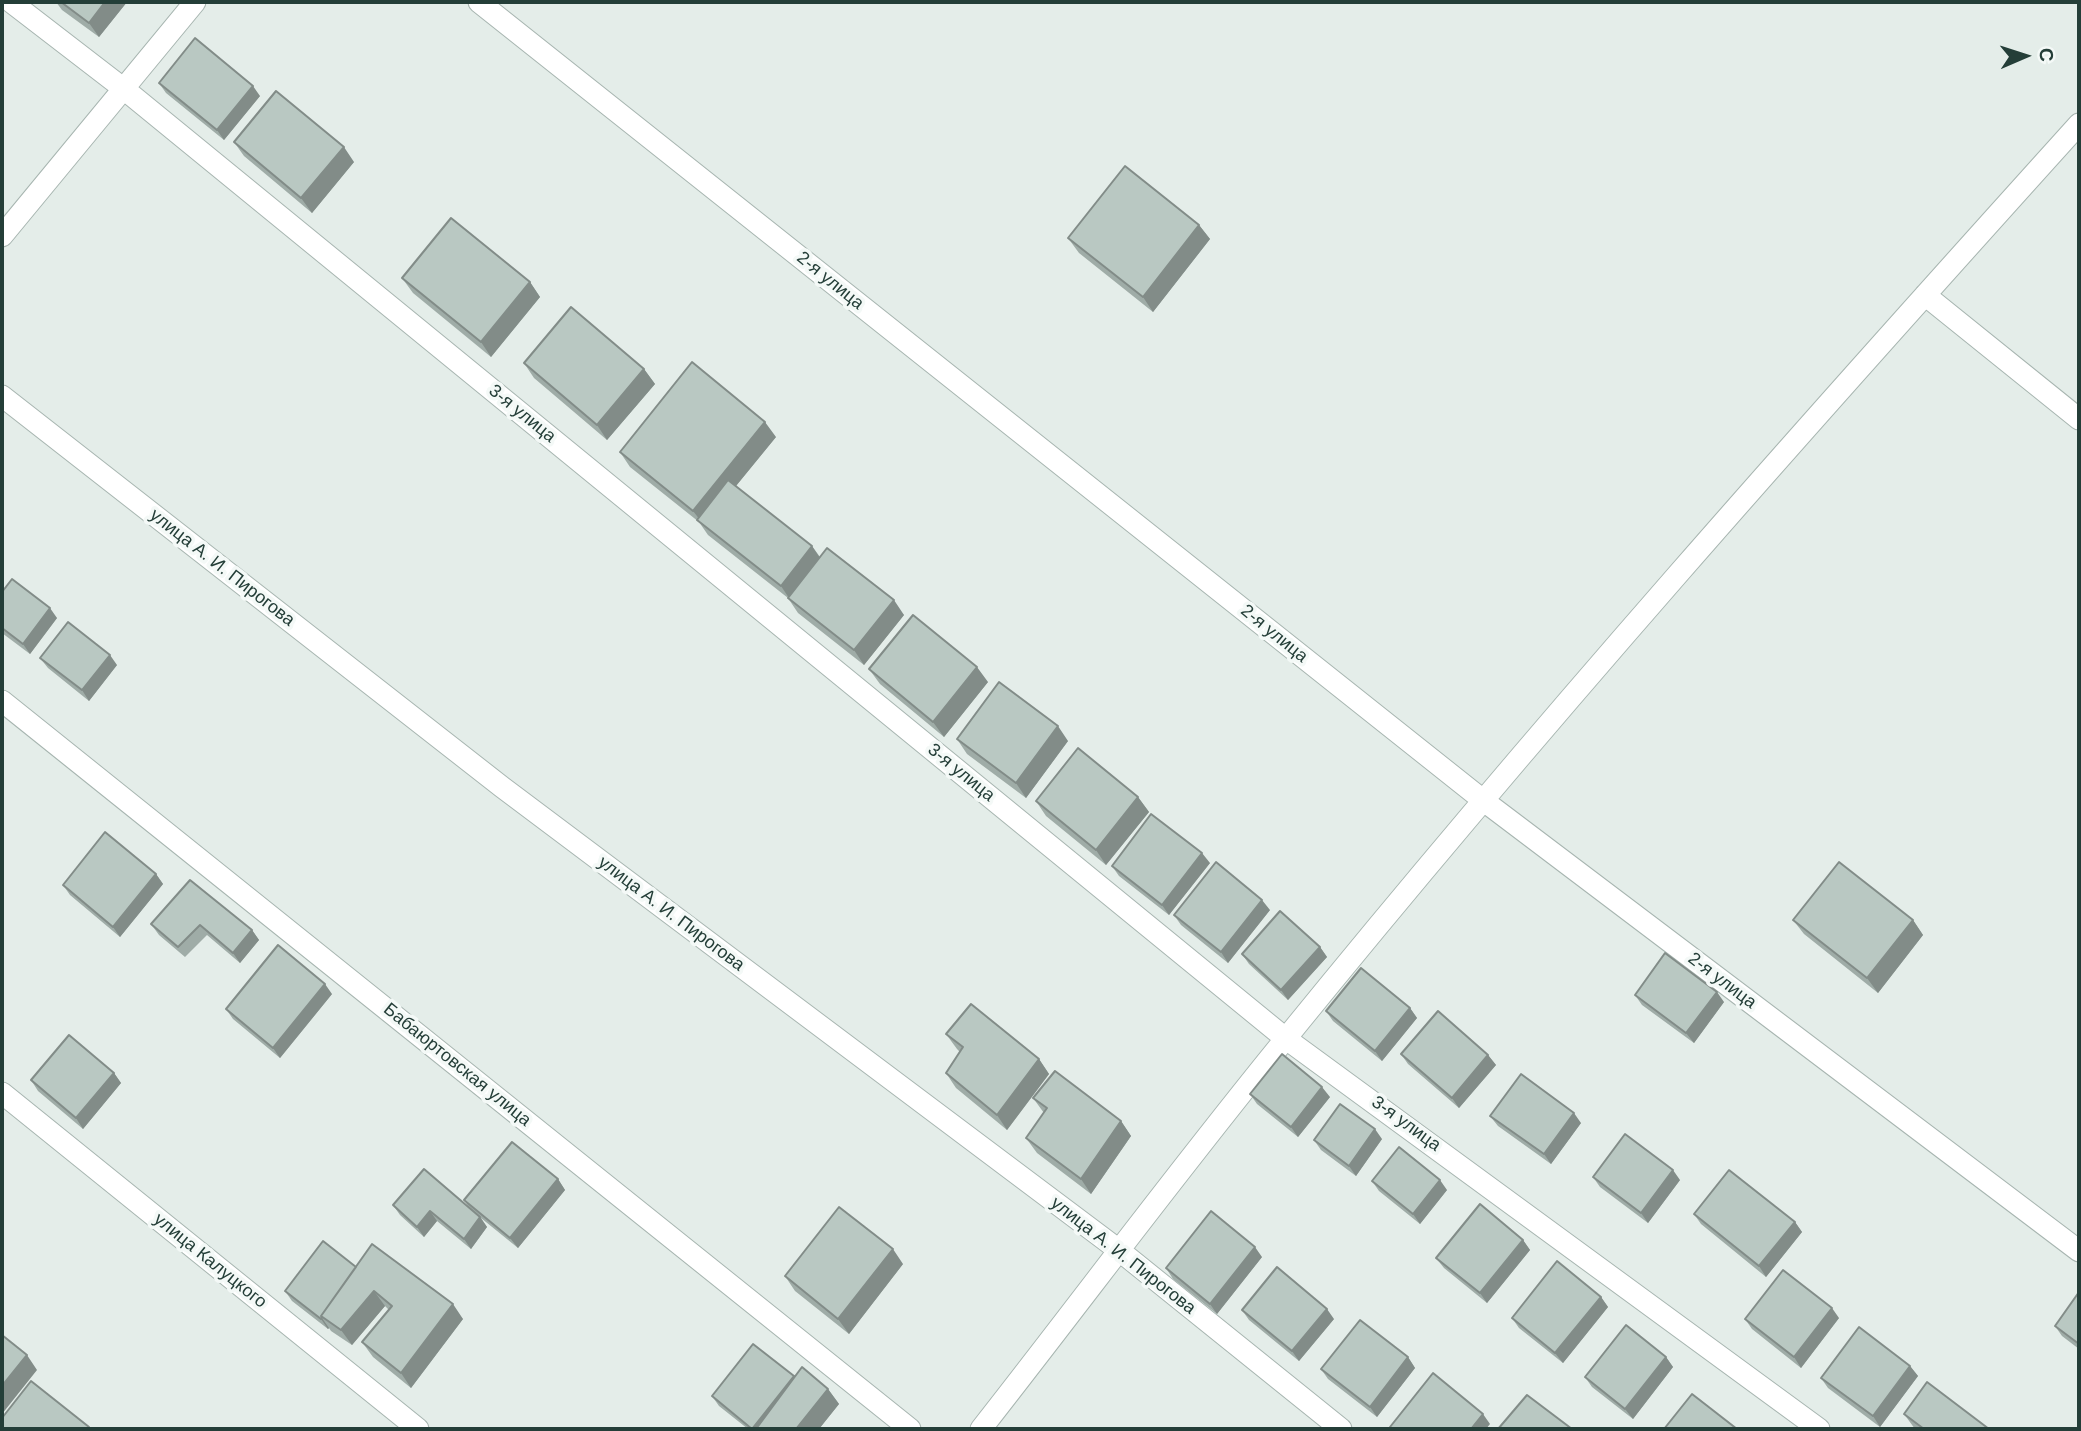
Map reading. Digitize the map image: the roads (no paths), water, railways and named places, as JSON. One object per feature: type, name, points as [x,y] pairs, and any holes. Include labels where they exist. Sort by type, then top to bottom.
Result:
[{"type":"street","name":"3-я улица","points":[[11,2],[124,89],[1285,1038],[1819,1429]]},
{"type":"street","points":[[2,236],[195,2]]},
{"type":"street","name":"2-я улица","points":[[480,2],[1484,801],[2079,1251]]},
{"type":"street","points":[[981,1429],[1285,1038],[1484,801],[1759,479],[2079,124]]},
{"type":"street","points":[[1925,295],[2079,419]]},
{"type":"street","name":"улица А. И. Пирогова","points":[[2,396],[502,787],[1120,1251],[1342,1429]]},
{"type":"street","name":"Бабаюртовская улица","points":[[2,701],[910,1429]]},
{"type":"street","name":"улица Калуцкого","points":[[2,1093],[418,1429]]}]
